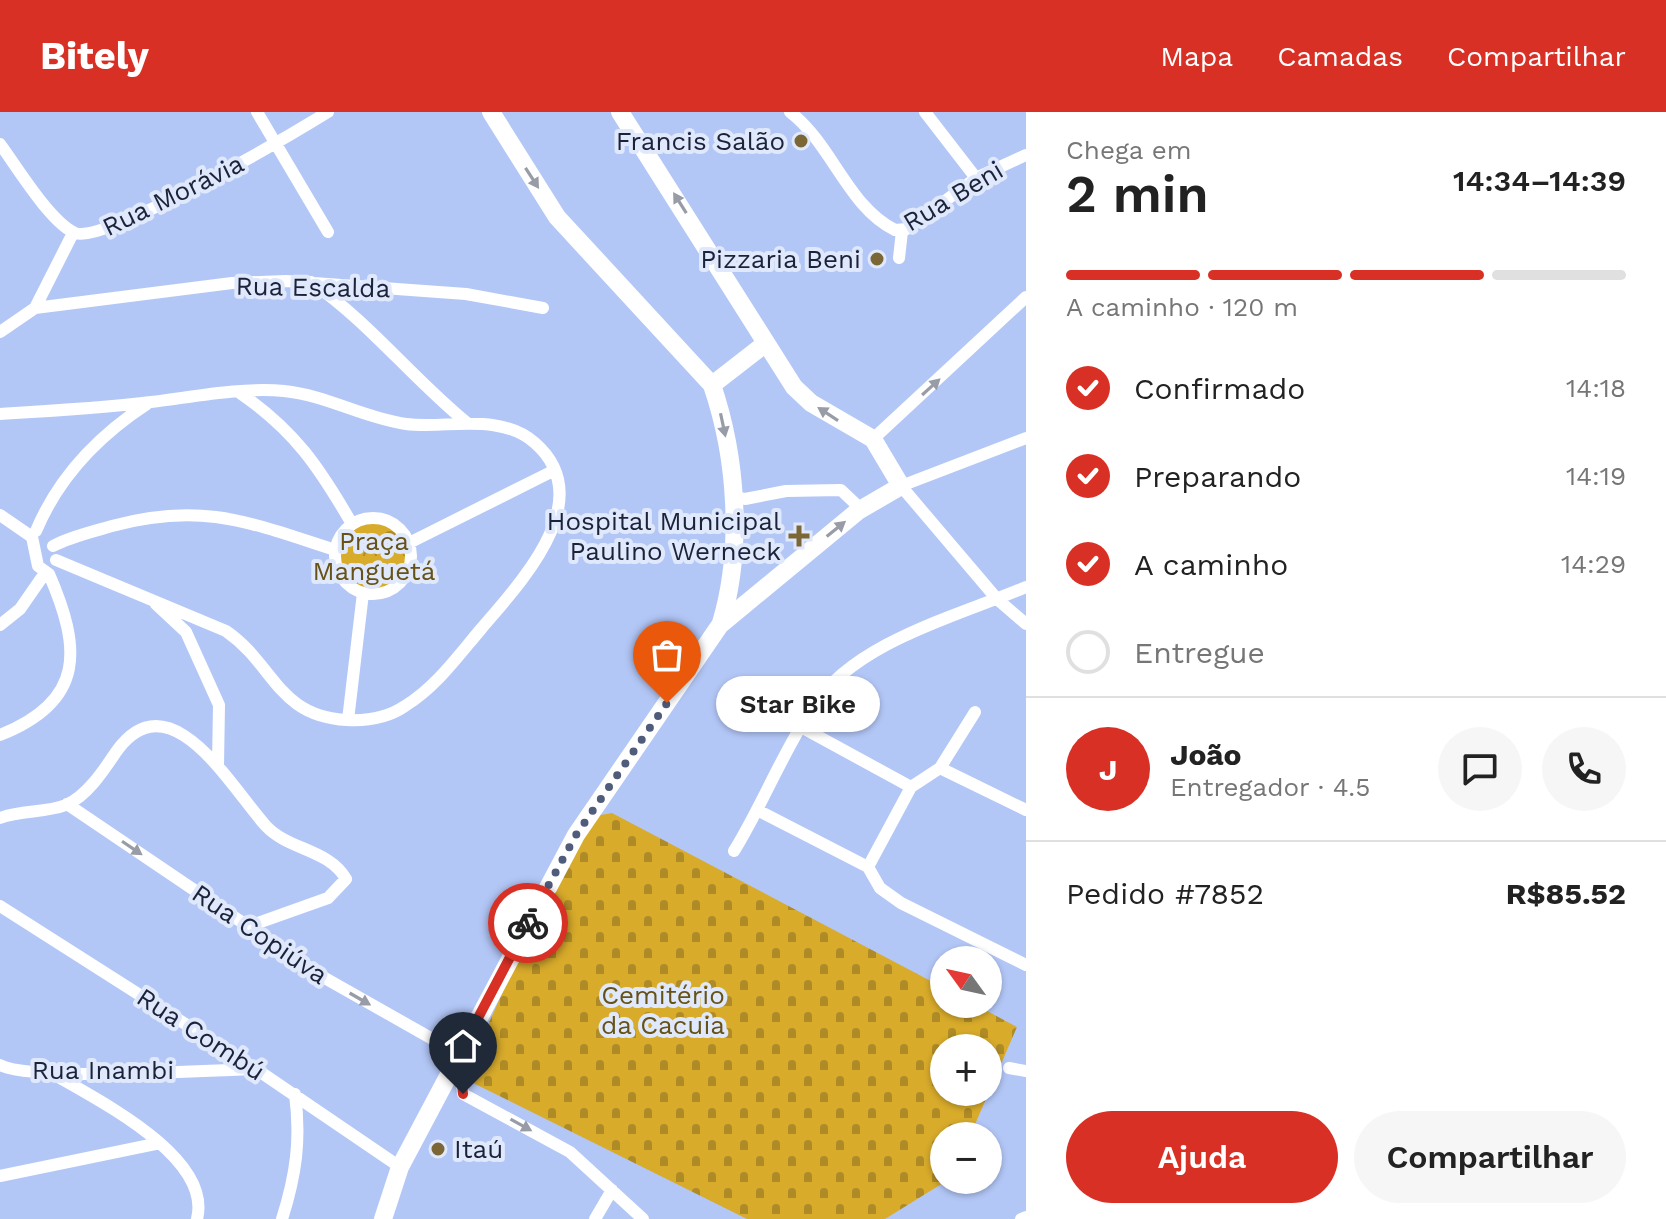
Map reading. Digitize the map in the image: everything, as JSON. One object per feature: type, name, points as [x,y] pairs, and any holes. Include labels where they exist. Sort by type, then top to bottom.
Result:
[{"type":"main road","points":[[491,112],[557,217],[712,385],[724,421],[732,496],[733,583],[720,625]]},
{"type":"main road","points":[[383,1219],[400,1167],[576,835],[720,625],[861,509],[901,486],[873,439],[811,403],[794,387],[620,112]]},
{"type":"main road","points":[[712,385],[766,343]]},
{"type":"main road","points":[[733,583],[744,594],[753,595]]},
{"type":"street","points":[[257,112],[328,232]]},
{"type":"street","name":"Rua Morávia","points":[[0,144],[49,209],[73,233],[84,235],[112,228],[278,143],[328,112]]},
{"type":"street","name":"Rua Beni","points":[[790,112],[823,145],[868,208],[887,227],[902,231],[938,209],[976,178],[1026,155]]},
{"type":"street","points":[[925,112],[976,178]]},
{"type":"street","points":[[899,258],[902,231]]},
{"type":"street","points":[[0,332],[35,308],[73,233]]},
{"type":"street","points":[[311,282],[350,309],[413,377],[467,423]]},
{"type":"street","name":"Rua Escalda","points":[[35,308],[232,283],[311,282],[466,294],[543,308]]},
{"type":"street","points":[[873,439],[1026,297]]},
{"type":"street","points":[[0,414],[282,391],[304,394],[405,424],[467,423],[505,427],[532,440],[555,470],[558,493],[553,529],[535,565],[436,682],[405,707],[386,716],[348,720],[308,713],[284,696],[236,638],[201,618],[152,599],[51,572]]},
{"type":"street","points":[[240,393],[295,437],[316,462],[352,524]]},
{"type":"street","points":[[0,735],[42,714],[65,685],[71,633],[41,534],[47,505],[84,454],[113,427],[150,402]]},
{"type":"street","points":[[1026,438],[901,486],[997,599],[1026,624]]},
{"type":"street","points":[[409,543],[555,470]]},
{"type":"street","points":[[732,496],[745,499],[786,491],[841,490],[861,509]]},
{"type":"street","points":[[0,515],[18,526],[66,539],[127,522],[181,513],[239,519],[335,550]]},
{"type":"street","points":[[362,519],[385,520],[395,525],[409,543],[410,566],[397,586],[375,595],[363,593],[344,582],[335,562],[338,540],[352,524],[362,519]]},
{"type":"street","points":[[41,534],[51,572]]},
{"type":"street","points":[[0,625],[20,609],[51,572]]},
{"type":"street","points":[[734,851],[759,811],[801,727],[827,689],[867,656],[925,627],[1026,587]]},
{"type":"street","points":[[348,720],[363,593]]},
{"type":"street","points":[[152,599],[186,632],[219,705],[218,765]]},
{"type":"street","points":[[868,867],[911,787],[940,768],[975,712]]},
{"type":"street","points":[[0,818],[20,811],[67,804],[99,777],[128,735],[157,726],[179,734],[207,752],[268,828],[330,860],[346,879],[328,898],[247,927]]},
{"type":"street","points":[[801,727],[911,787]]},
{"type":"street","points":[[940,768],[1026,810]]},
{"type":"street","name":"Rua Copiúva","points":[[67,804],[323,977],[459,1054]]},
{"type":"street","points":[[759,811],[868,867],[880,888],[901,903],[1026,965]]},
{"type":"street","name":"Rua Combú","points":[[0,906],[295,1094],[400,1167]]},
{"type":"street","points":[[459,1054],[463,1094]]},
{"type":"street","points":[[1009,1068],[1026,1071]]},
{"type":"street","name":"Rua Inambi","points":[[3,1069],[50,1072],[256,1069]]},
{"type":"street","points":[[50,1072],[160,1143],[179,1163],[197,1193],[197,1219]]},
{"type":"street","points":[[282,1219],[298,1157],[300,1132],[295,1094]]},
{"type":"street","points":[[438,1098],[463,1094],[570,1152],[643,1219]]},
{"type":"street","points":[[0,1176],[160,1143]]},
{"type":"street","points":[[595,1219],[612,1190]]},
{"type":"green space","name":"Praça Manguetá","points":[[374,521],[399,531],[409,556],[399,581],[374,591],[349,581],[339,556],[349,531]]},
{"type":"green space","name":"Cemitério da Cacuia","points":[[612,813],[930,981],[930,1018],[1000,1018],[1017,1027],[1002,1062],[1002,1034],[930,1034],[930,1106],[983,1106],[976,1122],[930,1122],[930,1191],[885,1219],[747,1219],[471,1082],[470,1065],[517,960],[595,816]]},
{"type":"way so far","points":[[528,923],[576,835],[667,703]]},
{"type":"place","name":"Francis Salão","points":[[801,141]]},
{"type":"place","name":"Pizzaria Beni","points":[[877,259]]},
{"type":"place","name":"Hospital Municipal Paulino Werneck","points":[[799,536]]},
{"type":"place","name":"Star Bike","points":[[667,703]]},
{"type":"place","name":"Itaú","points":[[438,1149]]},
{"type":"route","points":[[463,1094],[459,1054],[528,923]]}]
